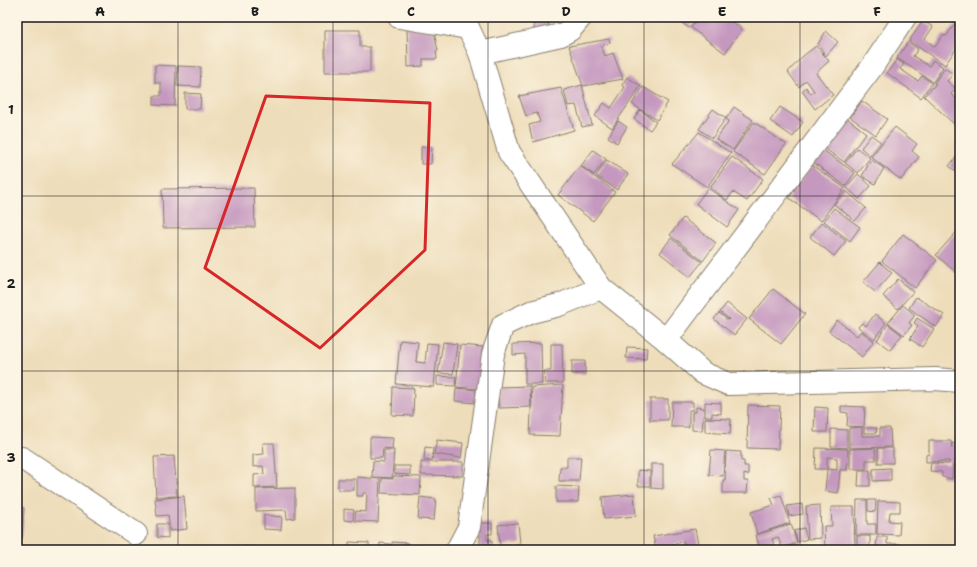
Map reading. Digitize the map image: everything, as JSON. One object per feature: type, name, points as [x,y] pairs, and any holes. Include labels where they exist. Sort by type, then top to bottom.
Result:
[{"type":"street","points":[[399,17],[465,22],[480,53],[508,152],[601,288],[666,340],[703,373],[728,384],[935,379],[960,381]]},
{"type":"street","points":[[480,53],[561,35],[570,30],[581,17]]},
{"type":"street","points":[[666,340],[872,67],[905,17]]},
{"type":"street","points":[[457,550],[468,527],[493,354],[503,325],[531,312],[559,305],[601,288]]},
{"type":"street","points":[[17,458],[22,458],[136,534]]},
{"type":"highlighted area","points":[[266,96],[430,103],[425,250],[320,348],[205,268]]},
{"type":"building","points":[[533,17],[548,17],[549,34],[535,35]]},
{"type":"building","points":[[673,17],[698,17],[689,28]]},
{"type":"building","points":[[699,17],[733,17],[731,21],[742,29],[725,53],[691,28]]},
{"type":"building","points":[[923,21],[933,27],[925,39],[935,47],[943,35],[946,36],[955,24],[960,28],[960,43],[945,65],[909,41]]},
{"type":"building","points":[[407,27],[434,31],[438,51],[436,51],[437,59],[423,59],[423,66],[408,67]]},
{"type":"building","points":[[325,30],[360,30],[360,47],[370,47],[370,72],[325,72]]},
{"type":"building","points":[[826,31],[838,42],[826,56],[818,44]]},
{"type":"building","points":[[609,39],[610,43],[601,46],[605,56],[613,53],[623,79],[583,86],[569,46]]},
{"type":"building","points":[[908,42],[918,49],[913,56],[929,66],[933,60],[943,67],[933,82],[897,58]]},
{"type":"building","points":[[816,46],[829,61],[816,73],[833,95],[815,109],[802,91],[806,87],[811,94],[814,91],[806,80],[799,87],[788,72],[803,56]]},
{"type":"building","points":[[897,59],[904,64],[900,69],[918,81],[922,76],[932,83],[921,98],[887,73]]},
{"type":"building","points":[[155,65],[176,66],[175,106],[154,105],[154,96],[161,96],[161,83],[155,83]]},
{"type":"building","points":[[178,66],[201,67],[200,87],[177,86]]},
{"type":"building","points":[[945,68],[953,74],[947,81],[956,89],[951,94],[960,102],[960,123],[956,126],[924,96],[936,84],[934,83]]},
{"type":"building","points":[[627,77],[641,86],[612,128],[595,116],[604,103],[611,108],[625,87],[622,85]]},
{"type":"building","points":[[582,85],[592,125],[582,127],[576,105],[568,106],[564,90]]},
{"type":"building","points":[[643,87],[668,102],[657,120],[632,104]]},
{"type":"building","points":[[561,88],[574,130],[533,142],[529,125],[540,122],[537,113],[526,116],[519,96]]},
{"type":"building","points":[[185,93],[201,94],[200,109],[185,109]]},
{"type":"building","points":[[862,101],[887,119],[876,135],[850,117]]},
{"type":"building","points":[[734,107],[753,120],[733,150],[716,139],[729,121],[726,119]]},
{"type":"building","points":[[780,107],[803,122],[793,137],[770,121]]},
{"type":"building","points":[[713,109],[726,118],[712,138],[699,129]]},
{"type":"building","points":[[640,110],[656,122],[650,130],[634,119]]},
{"type":"building","points":[[847,118],[866,133],[844,162],[824,148]]},
{"type":"building","points":[[618,121],[627,127],[617,143],[608,137]]},
{"type":"building","points":[[754,122],[786,144],[765,174],[733,152]]},
{"type":"building","points":[[895,127],[917,144],[912,151],[919,157],[901,180],[871,157]]},
{"type":"building","points":[[699,132],[731,153],[707,187],[672,164]]},
{"type":"building","points":[[871,135],[881,142],[870,156],[861,148]]},
{"type":"building","points":[[421,147],[432,147],[431,164],[421,164]]},
{"type":"building","points":[[857,148],[870,158],[858,173],[845,163]]},
{"type":"building","points":[[593,150],[606,159],[594,175],[581,166]]},
{"type":"building","points":[[823,150],[855,173],[845,186],[814,163]]},
{"type":"building","points":[[960,152],[960,175],[949,166]]},
{"type":"building","points":[[732,157],[763,179],[747,201],[733,192],[727,200],[710,187]]},
{"type":"building","points":[[607,160],[628,174],[617,190],[596,176]]},
{"type":"building","points":[[871,160],[884,168],[875,184],[862,176]]},
{"type":"building","points":[[812,165],[845,188],[821,221],[789,198]]},
{"type":"building","points":[[580,166],[615,192],[593,221],[558,195]]},
{"type":"building","points":[[858,174],[871,186],[859,199],[846,187]]},
{"type":"building","points":[[254,188],[255,227],[163,228],[162,189]]},
{"type":"building","points":[[708,188],[739,210],[727,227],[696,204]]},
{"type":"building","points":[[846,191],[866,208],[855,221],[834,204]]},
{"type":"building","points":[[834,208],[860,227],[850,241],[824,221]]},
{"type":"building","points":[[683,218],[716,243],[703,261],[670,235]]},
{"type":"building","points":[[822,222],[846,241],[834,256],[810,237]]},
{"type":"building","points":[[960,228],[960,276],[936,255]]},
{"type":"building","points":[[903,234],[937,260],[915,288],[882,261]]},
{"type":"building","points":[[671,238],[702,262],[690,277],[660,253]]},
{"type":"building","points":[[880,262],[892,273],[875,292],[863,282]]},
{"type":"building","points":[[898,279],[913,292],[898,309],[883,296]]},
{"type":"building","points":[[773,289],[805,314],[781,344],[749,319]]},
{"type":"building","points":[[916,297],[944,315],[936,327],[909,308]]},
{"type":"building","points":[[727,303],[747,319],[734,335],[714,319],[719,313],[728,320],[729,319],[720,312]]},
{"type":"building","points":[[903,305],[915,315],[909,323],[912,325],[904,335],[888,323]]},
{"type":"building","points":[[875,314],[886,323],[874,339],[858,327],[862,323],[866,326]]},
{"type":"building","points":[[917,318],[934,329],[922,347],[910,339],[918,326],[914,323]]},
{"type":"building","points":[[837,320],[857,336],[861,331],[874,341],[862,357],[829,331]]},
{"type":"building","points":[[888,324],[902,335],[890,350],[877,340]]},
{"type":"building","points":[[400,340],[418,342],[416,362],[425,363],[427,343],[438,344],[434,387],[396,384]]},
{"type":"building","points":[[443,342],[457,344],[453,374],[438,373]]},
{"type":"building","points":[[541,343],[542,384],[525,384],[525,354],[513,355],[513,344]]},
{"type":"building","points":[[551,344],[562,344],[563,383],[545,383],[544,371],[551,371]]},
{"type":"building","points":[[460,345],[483,347],[478,389],[456,387]]},
{"type":"building","points":[[627,347],[647,348],[646,359],[626,358]]},
{"type":"building","points":[[572,361],[585,361],[585,374],[572,374]]},
{"type":"building","points":[[437,376],[456,377],[455,386],[437,385]]},
{"type":"building","points":[[563,385],[560,436],[530,435],[532,387]]},
{"type":"building","points":[[530,386],[531,407],[499,408],[498,387]]},
{"type":"building","points":[[393,387],[414,388],[413,416],[392,415]]},
{"type":"building","points":[[456,388],[476,390],[475,403],[455,401]]},
{"type":"building","points":[[650,399],[668,399],[668,420],[650,420]]},
{"type":"building","points":[[672,402],[693,402],[693,410],[689,410],[689,427],[671,427]]},
{"type":"building","points":[[705,402],[721,403],[721,414],[712,413],[712,417],[705,417]]},
{"type":"building","points":[[748,405],[780,406],[778,449],[747,448]]},
{"type":"building","points":[[841,406],[865,407],[864,427],[847,426],[848,413],[841,412]]},
{"type":"building","points":[[696,407],[704,408],[702,431],[692,430],[692,412],[696,412]]},
{"type":"building","points":[[815,407],[828,408],[827,432],[814,432]]},
{"type":"building","points":[[705,418],[731,419],[730,434],[705,432]]},
{"type":"building","points":[[862,427],[862,436],[880,436],[880,428],[890,428],[891,447],[849,448],[849,428]]},
{"type":"building","points":[[864,428],[877,428],[876,433],[864,433]]},
{"type":"building","points":[[831,429],[847,430],[847,448],[831,447]]},
{"type":"building","points":[[370,437],[393,438],[392,449],[383,448],[382,458],[370,458]]},
{"type":"building","points":[[437,440],[463,443],[461,458],[434,454]]},
{"type":"building","points":[[929,441],[951,441],[952,448],[952,443],[960,445],[960,466],[953,465],[952,479],[942,477],[942,472],[930,471],[931,463],[949,464],[949,461],[926,462],[926,455],[929,454]]},
{"type":"building","points":[[263,443],[274,443],[277,487],[254,488],[254,475],[264,474],[263,466],[253,467],[253,455],[264,454]]},
{"type":"building","points":[[425,447],[433,448],[432,461],[424,460]]},
{"type":"building","points":[[816,448],[848,449],[847,470],[840,470],[838,493],[825,491],[827,469],[815,469]],"holes":[[[827,457],[837,458],[837,470],[827,469]]]},
{"type":"building","points":[[875,448],[876,460],[866,460],[866,469],[850,469],[850,449]]},
{"type":"building","points":[[878,448],[893,448],[893,463],[878,463]]},
{"type":"building","points":[[384,450],[394,450],[392,478],[372,477],[373,461],[384,462]]},
{"type":"building","points":[[711,450],[725,451],[723,476],[709,475]]},
{"type":"building","points":[[726,451],[741,452],[741,461],[744,461],[744,466],[748,466],[748,475],[744,474],[744,481],[748,481],[747,493],[723,493]]},
{"type":"building","points":[[174,456],[177,496],[156,497],[154,457]]},
{"type":"building","points":[[567,457],[581,457],[579,481],[559,481],[560,467],[567,467]]},
{"type":"building","points":[[421,462],[463,462],[463,476],[421,475]]},
{"type":"building","points":[[651,464],[663,464],[663,489],[651,488]]},
{"type":"building","points":[[394,466],[410,466],[410,475],[394,474]]},
{"type":"building","points":[[891,468],[891,480],[873,481],[873,469]]},
{"type":"building","points":[[638,470],[650,471],[650,486],[638,486]]},
{"type":"building","points":[[859,470],[870,470],[870,486],[858,486]]},
{"type":"building","points":[[393,476],[421,477],[420,495],[381,493],[382,478],[393,479]]},
{"type":"building","points":[[357,477],[380,479],[378,522],[355,521],[356,511],[366,512],[367,493],[363,493],[363,496],[357,496]]},
{"type":"building","points":[[338,479],[354,479],[354,490],[338,490]]},
{"type":"building","points":[[556,486],[579,487],[578,502],[556,502]]},
{"type":"building","points":[[295,488],[295,518],[287,519],[286,510],[256,511],[256,489]]},
{"type":"building","points":[[634,494],[636,516],[604,519],[602,497]]},
{"type":"building","points":[[781,495],[790,523],[757,534],[751,512],[774,505],[771,498]]},
{"type":"building","points":[[184,496],[187,529],[170,531],[168,515],[157,516],[155,499]]},
{"type":"building","points":[[420,497],[436,499],[434,520],[418,519]]},
{"type":"building","points":[[857,500],[867,500],[867,524],[876,524],[876,535],[856,535]]},
{"type":"building","points":[[868,500],[876,500],[875,512],[868,511]]},
{"type":"building","points":[[878,501],[900,502],[900,512],[890,512],[889,521],[900,522],[899,535],[877,534]]},
{"type":"building","points":[[802,504],[803,514],[789,516],[787,506]]},
{"type":"building","points":[[820,505],[821,538],[808,539],[806,506]]},
{"type":"building","points":[[17,507],[24,508],[22,538],[17,538]]},
{"type":"building","points":[[831,507],[854,507],[855,550],[827,550],[827,548],[825,548],[824,526],[832,526]]},
{"type":"building","points":[[344,509],[354,510],[353,521],[344,520]]},
{"type":"building","points":[[959,512],[960,536],[957,536]]},
{"type":"building","points":[[264,515],[282,517],[281,530],[264,529]]},
{"type":"building","points":[[480,523],[492,523],[492,534],[487,534],[487,540],[492,540],[492,548],[480,548]]},
{"type":"building","points":[[518,523],[520,544],[500,546],[498,525]]},
{"type":"building","points":[[157,524],[168,524],[168,538],[157,537]]},
{"type":"building","points":[[791,524],[797,543],[782,548],[778,537],[772,539],[776,550],[760,550],[756,535]]},
{"type":"building","points":[[804,528],[807,539],[798,542],[794,531]]},
{"type":"building","points":[[695,529],[699,549],[685,550],[684,542],[673,544],[674,550],[656,550],[653,536]]},
{"type":"building","points":[[857,536],[870,536],[870,550],[857,550]]},
{"type":"building","points":[[877,537],[887,537],[887,544],[900,544],[900,550],[876,550]]},
{"type":"building","points":[[349,542],[369,543],[369,550],[349,550]]},
{"type":"building","points":[[392,542],[408,543],[408,550],[392,550]]},
{"type":"building","points":[[380,543],[390,544],[390,550],[379,550]]},
{"type":"building","points":[[797,545],[799,550],[779,550]]},
{"type":"building","points":[[245,547],[285,549],[285,550],[245,550]]},
{"type":"building","points":[[328,548],[327,550],[291,550],[291,549]]}]
